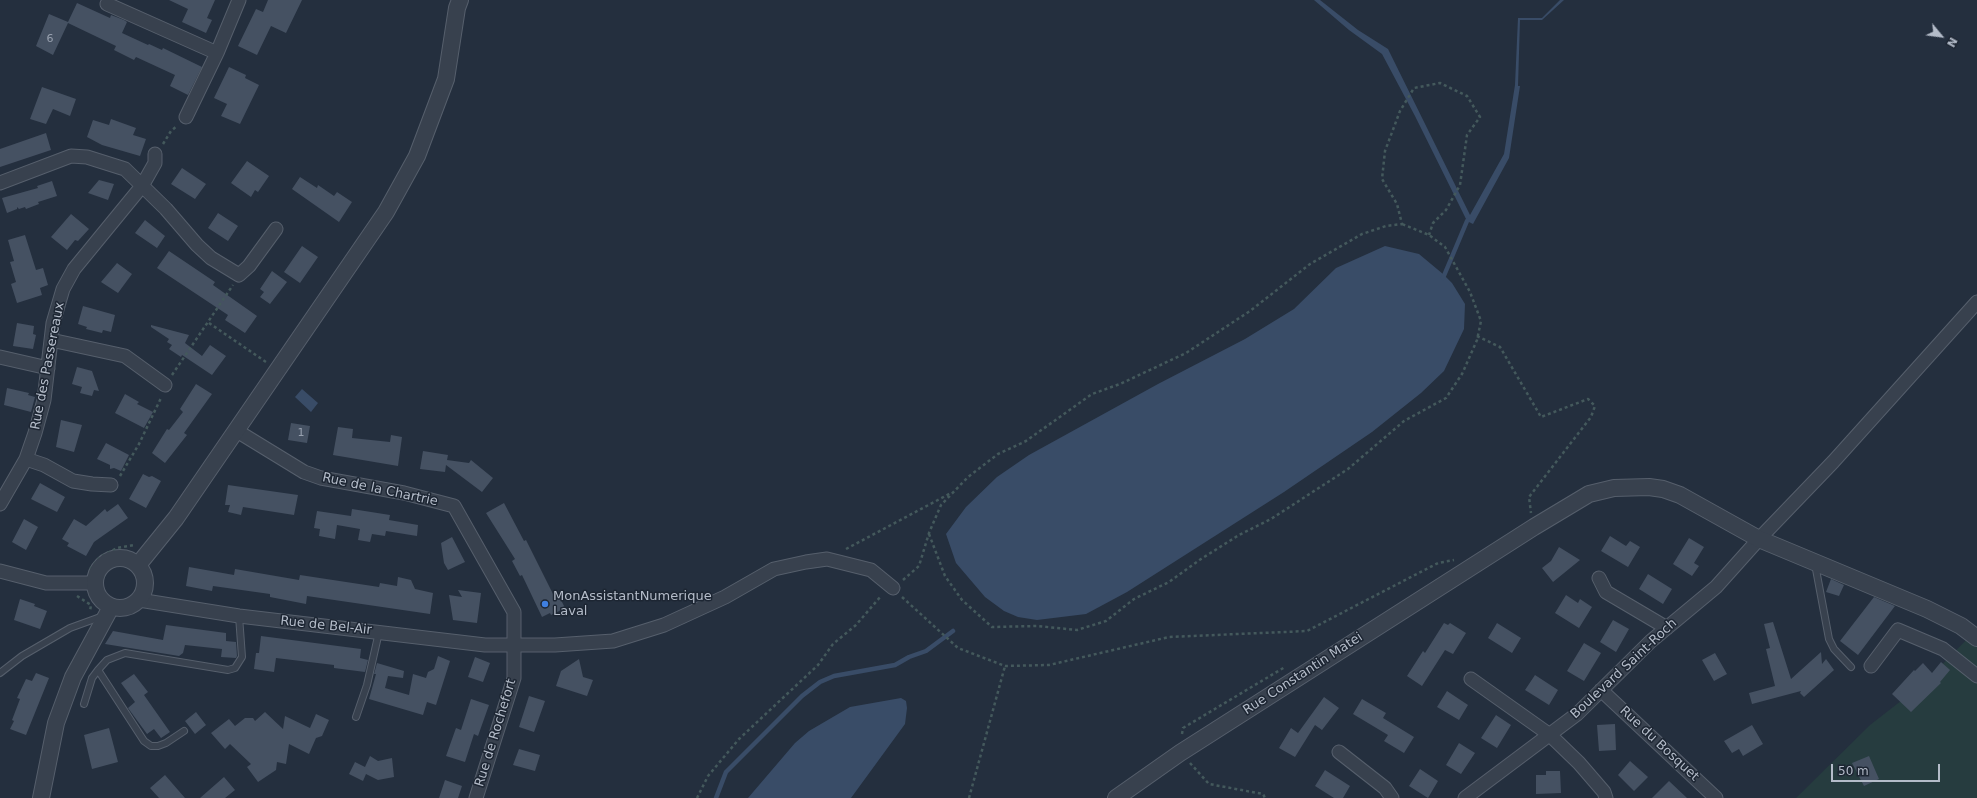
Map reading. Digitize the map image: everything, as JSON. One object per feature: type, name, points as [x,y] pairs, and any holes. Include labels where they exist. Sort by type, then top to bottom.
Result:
[{"type":"street","points":[[186,117],[217,53],[239,0]]},
{"type":"street","points":[[138,565],[176,518],[386,212],[417,156],[446,79],[457,3]]},
{"type":"street","points":[[107,4],[217,53]]},
{"type":"street","name":"Rue des Passereaux","points":[[0,504],[26,459],[35,433],[44,400],[53,323],[63,289],[74,269],[142,186],[155,163],[155,154]]},
{"type":"street","points":[[0,183],[71,156],[87,157],[125,169],[166,208],[197,245],[211,258],[239,275],[249,266],[276,229]]},
{"type":"street","name":"Boulevard Saint-Roch","points":[[1465,798],[1479,793],[1577,714],[1651,641],[1716,587],[1759,539],[1833,462],[1977,302]]},
{"type":"street","points":[[51,340],[125,356],[165,385]]},
{"type":"street","points":[[0,357],[48,368]]},
{"type":"street","name":"Rue de la Chartrie","points":[[237,431],[304,472],[321,478],[404,493],[454,506],[514,612],[514,644]]},
{"type":"street","points":[[26,459],[44,465],[73,481],[111,485]]},
{"type":"street","name":"Rue Constantin Matei","points":[[1116,798],[1180,753],[1492,553],[1590,494],[1614,488],[1649,487],[1680,495],[1759,539],[1928,609],[1961,626],[1977,638]]},
{"type":"street","points":[[125,558],[138,565],[144,576],[146,583],[143,595],[139,600],[126,608],[109,611],[98,595],[95,583],[100,569],[111,560],[125,558]]},
{"type":"street","points":[[827,559],[870,570],[893,588]]},
{"type":"street","name":"Rue de Bel-Air","points":[[139,600],[239,616],[484,645],[555,645],[613,641],[664,625],[725,597],[774,569],[827,559]]},
{"type":"street","points":[[0,571],[46,583],[95,583]]},
{"type":"street","points":[[1599,578],[1606,592],[1667,628]]},
{"type":"street","points":[[41,798],[56,724],[73,677],[109,611]]},
{"type":"street","points":[[1872,666],[1898,630],[1943,649],[1977,676]]},
{"type":"street","name":"Rue de Rochefort","points":[[476,798],[514,678],[514,644]]},
{"type":"street","points":[[1471,679],[1550,735],[1579,763],[1604,792],[1606,798]]},
{"type":"street","name":"Rue du Bosquet","points":[[1601,690],[1716,798]]},
{"type":"street","points":[[1339,752],[1385,788],[1392,798]]},
{"type":"lane","points":[[1815,563],[1829,639],[1834,649],[1851,667]]},
{"type":"lane","points":[[0,673],[22,656],[70,628],[109,611]]},
{"type":"lane","points":[[84,704],[92,678],[98,670],[107,660],[125,652],[228,670],[235,668],[242,657],[239,616]]},
{"type":"lane","points":[[356,717],[367,685],[379,632]]},
{"type":"lane","points":[[98,670],[144,741],[151,746],[158,746],[184,731]]},
{"type":"path","points":[[1402,224],[1397,204],[1382,179],[1385,151],[1400,111],[1414,88],[1440,83],[1467,96],[1480,117],[1467,135],[1460,185],[1446,210],[1433,223],[1429,235]]},
{"type":"path","points":[[155,154],[171,131],[186,117]]},
{"type":"path","points":[[697,798],[708,776],[739,739],[818,665],[833,644],[856,625],[877,599],[893,588],[919,566],[929,533],[941,505],[968,477],[998,454],[1026,441],[1092,394],[1120,384],[1186,352],[1250,310],[1310,264],[1362,234],[1386,226],[1402,224],[1429,235],[1445,247],[1470,292],[1481,321],[1477,336],[1462,374],[1446,398],[1404,421],[1348,469],[1271,519],[1239,535],[1201,558],[1169,582],[1134,599],[1106,622],[1077,630],[1037,626],[992,627],[962,600],[945,576],[929,533]]},
{"type":"path","points":[[209,323],[278,370]]},
{"type":"path","points":[[1477,336],[1500,347],[1541,417],[1588,400],[1595,406],[1590,417],[1529,497],[1534,527]]},
{"type":"path","points":[[827,559],[953,492]]},
{"type":"path","points":[[89,621],[90,604],[76,597],[78,573],[90,569],[100,557],[117,548],[140,543]]},
{"type":"path","points":[[893,588],[958,648],[1005,666],[1049,665],[1169,637],[1307,632],[1438,563],[1457,559]]},
{"type":"path","points":[[969,798],[1005,666]]},
{"type":"path","points":[[1180,753],[1209,784],[1262,794],[1265,798]]},
{"type":"green space","points":[[1977,629],[1977,798],[1796,798],[1870,725],[1924,683]]},
{"type":"water","points":[[1314,0],[1320,0],[1358,30],[1388,49],[1470,215],[1504,154],[1515,85],[1518,18],[1542,18],[1560,0],[1564,0],[1542,20],[1520,20],[1518,86],[1520,86],[1509,158],[1473,224],[1467,221],[1415,116],[1382,54],[1349,30]]},
{"type":"water","points":[[1385,246],[1419,254],[1452,283],[1465,304],[1464,329],[1444,371],[1421,393],[1372,432],[1284,492],[1127,592],[1086,614],[1037,620],[1018,617],[1004,611],[985,597],[956,563],[946,534],[966,507],[997,477],[1029,455],[1158,384],[1245,339],[1294,309],[1336,268]]},
{"type":"water","points":[[302,389],[318,403],[311,412],[295,397]]},
{"type":"water","points":[[901,698],[906,701],[907,708],[905,724],[851,798],[748,798],[795,743],[809,731],[850,707]]},
{"type":"building","points":[[169,0],[215,0],[207,18],[212,20],[206,33],[182,22],[188,9]]},
{"type":"building","points":[[268,0],[302,0],[286,33],[271,26],[257,55],[238,46],[256,9],[263,12]]},
{"type":"building","points":[[77,3],[110,18],[111,15],[124,20],[127,22],[122,33],[148,45],[149,44],[162,50],[163,48],[202,67],[188,95],[170,86],[175,75],[136,57],[134,60],[114,50],[116,46],[68,23],[53,55],[36,46],[49,14],[68,22]]},
{"type":"building","points":[[229,67],[246,75],[245,78],[259,85],[240,124],[221,116],[227,104],[214,98]]},
{"type":"building","points":[[42,87],[76,99],[70,116],[53,109],[46,124],[30,119]]},
{"type":"building","points":[[111,119],[136,128],[133,135],[146,139],[140,156],[102,145],[87,137],[93,120],[109,125]]},
{"type":"building","points":[[46,133],[51,150],[0,167],[0,149]]},
{"type":"building","points":[[247,161],[269,176],[258,192],[255,190],[251,197],[231,183]]},
{"type":"building","points":[[182,168],[206,184],[195,199],[171,184]]},
{"type":"building","points":[[300,177],[317,188],[318,185],[334,196],[337,192],[352,202],[339,222],[292,189]]},
{"type":"building","points":[[99,180],[114,184],[108,200],[88,193]]},
{"type":"building","points":[[52,181],[57,196],[38,202],[39,204],[26,209],[25,207],[19,209],[17,207],[17,209],[7,213],[2,198],[38,188],[37,186]]},
{"type":"building","points":[[218,213],[238,226],[228,241],[208,228]]},
{"type":"building","points":[[71,214],[89,229],[78,241],[75,240],[67,250],[51,237]]},
{"type":"building","points":[[145,220],[165,236],[157,248],[135,233]]},
{"type":"building","points":[[25,235],[36,270],[43,268],[48,285],[40,288],[42,295],[17,303],[11,284],[16,282],[10,262],[14,261],[8,240]]},
{"type":"building","points":[[302,246],[318,257],[300,283],[284,272]]},
{"type":"building","points":[[169,251],[215,282],[213,285],[257,316],[245,333],[225,320],[228,315],[157,268]]},
{"type":"building","points":[[117,263],[132,274],[118,293],[101,282]]},
{"type":"building","points":[[272,271],[287,282],[270,304],[260,297],[264,292],[260,289]]},
{"type":"building","points":[[83,306],[115,315],[111,332],[103,330],[102,333],[86,329],[87,327],[78,324]]},
{"type":"building","points":[[17,323],[34,326],[33,334],[36,335],[33,349],[13,346]]},
{"type":"building","points":[[151,325],[189,335],[185,343],[202,356],[210,345],[226,356],[212,375],[182,355],[181,357],[169,349],[172,345],[167,342],[169,339],[151,327]]},
{"type":"building","points":[[77,367],[92,371],[99,391],[94,390],[92,396],[80,393],[82,387],[72,384]]},
{"type":"building","points":[[196,384],[212,394],[184,433],[187,435],[165,463],[152,453],[167,429],[169,430],[183,412],[180,409]]},
{"type":"building","points":[[7,388],[29,393],[28,395],[35,397],[31,412],[4,405]]},
{"type":"building","points":[[125,394],[139,402],[137,404],[153,412],[144,428],[115,413]]},
{"type":"building","points":[[61,420],[82,425],[74,452],[56,447]]},
{"type":"building","points":[[291,423],[310,426],[307,443],[288,440]]},
{"type":"building","points":[[338,427],[353,429],[352,438],[390,442],[391,435],[402,437],[398,466],[333,455]]},
{"type":"building","points":[[106,443],[129,455],[121,471],[114,468],[110,469],[110,465],[97,459]]},
{"type":"building","points":[[423,451],[448,455],[447,460],[469,463],[471,460],[493,478],[482,492],[446,465],[445,472],[420,469]]},
{"type":"building","points":[[143,474],[149,477],[152,476],[161,481],[146,508],[129,499]]},
{"type":"building","points":[[40,483],[65,497],[57,512],[31,499]]},
{"type":"building","points":[[228,485],[298,495],[294,515],[243,507],[241,515],[228,512],[230,505],[225,505]]},
{"type":"building","points":[[504,503],[524,541],[526,540],[553,594],[557,592],[565,608],[551,615],[550,613],[542,617],[522,575],[520,576],[512,561],[515,559],[486,513]]},
{"type":"building","points":[[118,504],[128,518],[94,542],[86,556],[67,546],[69,543],[62,539],[74,519],[86,526],[105,509],[107,512]]},
{"type":"building","points":[[352,509],[390,515],[389,520],[418,525],[417,536],[386,531],[385,536],[372,534],[370,542],[358,540],[360,529],[337,525],[335,539],[319,536],[320,529],[314,528],[317,511],[351,516]]},
{"type":"building","points":[[24,519],[38,527],[26,550],[12,542]]},
{"type":"building","points":[[1610,536],[1626,546],[1630,541],[1640,547],[1628,567],[1601,551]]},
{"type":"building","points":[[452,537],[465,562],[448,570],[444,563],[441,543]]},
{"type":"building","points":[[1689,538],[1704,547],[1694,563],[1699,566],[1692,576],[1673,564]]},
{"type":"building","points":[[1559,547],[1580,560],[1553,582],[1542,568],[1551,561]]},
{"type":"building","points":[[189,567],[234,575],[235,569],[299,580],[300,575],[379,587],[380,583],[397,586],[398,577],[411,580],[415,589],[433,593],[430,614],[307,596],[306,604],[270,597],[270,594],[213,586],[212,591],[186,586]]},
{"type":"building","points":[[1648,574],[1672,589],[1663,604],[1639,589]]},
{"type":"building","points":[[1831,579],[1844,585],[1839,596],[1826,592]]},
{"type":"building","points":[[458,590],[481,593],[477,623],[453,620],[449,595],[462,597]]},
{"type":"building","points":[[1566,595],[1578,603],[1580,599],[1592,607],[1579,628],[1555,613]]},
{"type":"building","points":[[1874,597],[1895,606],[1858,655],[1840,641]]},
{"type":"building","points":[[20,599],[35,604],[34,606],[47,611],[40,629],[14,620]]},
{"type":"building","points":[[1613,620],[1629,629],[1616,652],[1600,642]]},
{"type":"building","points":[[1773,622],[1791,679],[1821,652],[1822,664],[1826,659],[1834,670],[1804,697],[1800,693],[1801,691],[1752,704],[1749,693],[1775,686],[1766,649],[1770,648],[1764,624]]},
{"type":"building","points":[[1444,623],[1448,625],[1450,623],[1466,633],[1453,654],[1445,650],[1422,686],[1407,676],[1423,651],[1425,653]]},
{"type":"building","points":[[1497,623],[1521,638],[1512,653],[1488,638]]},
{"type":"building","points":[[166,625],[226,633],[226,641],[236,642],[237,656],[236,658],[221,657],[222,649],[185,645],[183,653],[179,656],[105,644],[113,631],[163,640]]},
{"type":"building","points":[[261,636],[361,649],[360,658],[368,660],[365,672],[334,668],[334,665],[276,658],[274,672],[254,669],[256,653],[259,653]]},
{"type":"building","points":[[1584,643],[1601,653],[1584,681],[1567,671]]},
{"type":"building","points":[[1715,653],[1727,674],[1714,681],[1702,660]]},
{"type":"building","points":[[438,656],[450,661],[436,705],[427,702],[423,715],[369,699],[376,674],[374,674],[377,663],[404,671],[403,678],[388,676],[385,688],[409,695],[413,674],[426,678],[428,672],[434,669]]},
{"type":"building","points":[[475,657],[490,663],[483,682],[468,677]]},
{"type":"building","points":[[579,659],[583,677],[593,680],[587,696],[556,686],[561,671]]},
{"type":"building","points":[[1941,662],[1950,670],[1940,682],[1941,683],[1911,712],[1892,694],[1914,670],[1915,671],[1923,663],[1932,673]]},
{"type":"building","points":[[36,673],[49,678],[26,735],[10,729],[14,721],[12,720],[20,699],[17,698],[26,679],[32,681]]},
{"type":"building","points":[[134,674],[148,692],[144,695],[170,732],[161,738],[154,729],[147,734],[128,708],[135,702],[121,683]]},
{"type":"building","points":[[1535,675],[1558,690],[1549,705],[1525,690]]},
{"type":"building","points":[[1447,691],[1468,705],[1459,720],[1437,707]]},
{"type":"building","points":[[529,696],[545,701],[534,732],[519,727]]},
{"type":"building","points":[[1324,697],[1339,708],[1322,730],[1315,725],[1295,757],[1279,748],[1291,728],[1298,733]]},
{"type":"building","points":[[471,699],[489,705],[478,736],[474,734],[465,762],[446,756],[456,728],[461,730]]},
{"type":"building","points":[[1362,699],[1386,713],[1383,718],[1414,737],[1404,753],[1384,741],[1388,735],[1353,714]]},
{"type":"building","points":[[196,712],[206,725],[195,734],[185,721]]},
{"type":"building","points":[[265,712],[283,729],[285,716],[310,728],[316,714],[329,720],[322,736],[316,738],[309,754],[289,744],[286,764],[277,762],[276,770],[258,782],[247,767],[251,764],[230,744],[225,749],[211,733],[229,719],[235,726],[245,718],[253,718],[255,721]]},
{"type":"building","points":[[1496,715],[1511,725],[1497,748],[1481,738]]},
{"type":"building","points":[[1615,724],[1616,750],[1599,751],[1597,725]]},
{"type":"building","points":[[1752,725],[1763,744],[1743,756],[1739,749],[1732,753],[1724,741]]},
{"type":"building","points":[[109,728],[118,762],[92,769],[84,735]]},
{"type":"building","points":[[1459,743],[1475,753],[1461,774],[1446,765]]},
{"type":"building","points":[[519,749],[540,755],[535,771],[513,765]]},
{"type":"building","points":[[370,756],[378,761],[392,758],[394,777],[378,780],[366,774],[363,781],[349,774],[355,762],[365,767]]},
{"type":"building","points":[[1869,756],[1879,779],[1864,786],[1852,763]]},
{"type":"building","points":[[1630,761],[1648,777],[1634,791],[1618,775]]},
{"type":"building","points":[[1420,769],[1438,781],[1428,798],[1409,786]]},
{"type":"building","points":[[1325,770],[1350,786],[1343,798],[1334,798],[1315,786]]},
{"type":"building","points":[[1546,771],[1560,771],[1561,793],[1536,794],[1536,775],[1546,775]]},
{"type":"building","points":[[165,775],[185,798],[159,798],[150,788]]},
{"type":"building","points":[[224,777],[235,790],[225,798],[200,798]]},
{"type":"building","points":[[445,780],[462,786],[458,798],[439,798]]},
{"type":"building","points":[[1669,781],[1687,798],[1652,798]]},
{"type":"waterway","points":[[1443,278],[1467,221]]},
{"type":"waterway","points":[[716,798],[726,772],[802,696],[820,682],[834,676],[895,665],[909,657],[926,651],[953,631]]},
{"type":"place","name":"MonAssistantNumerique Laval","points":[[545,604]]}]
